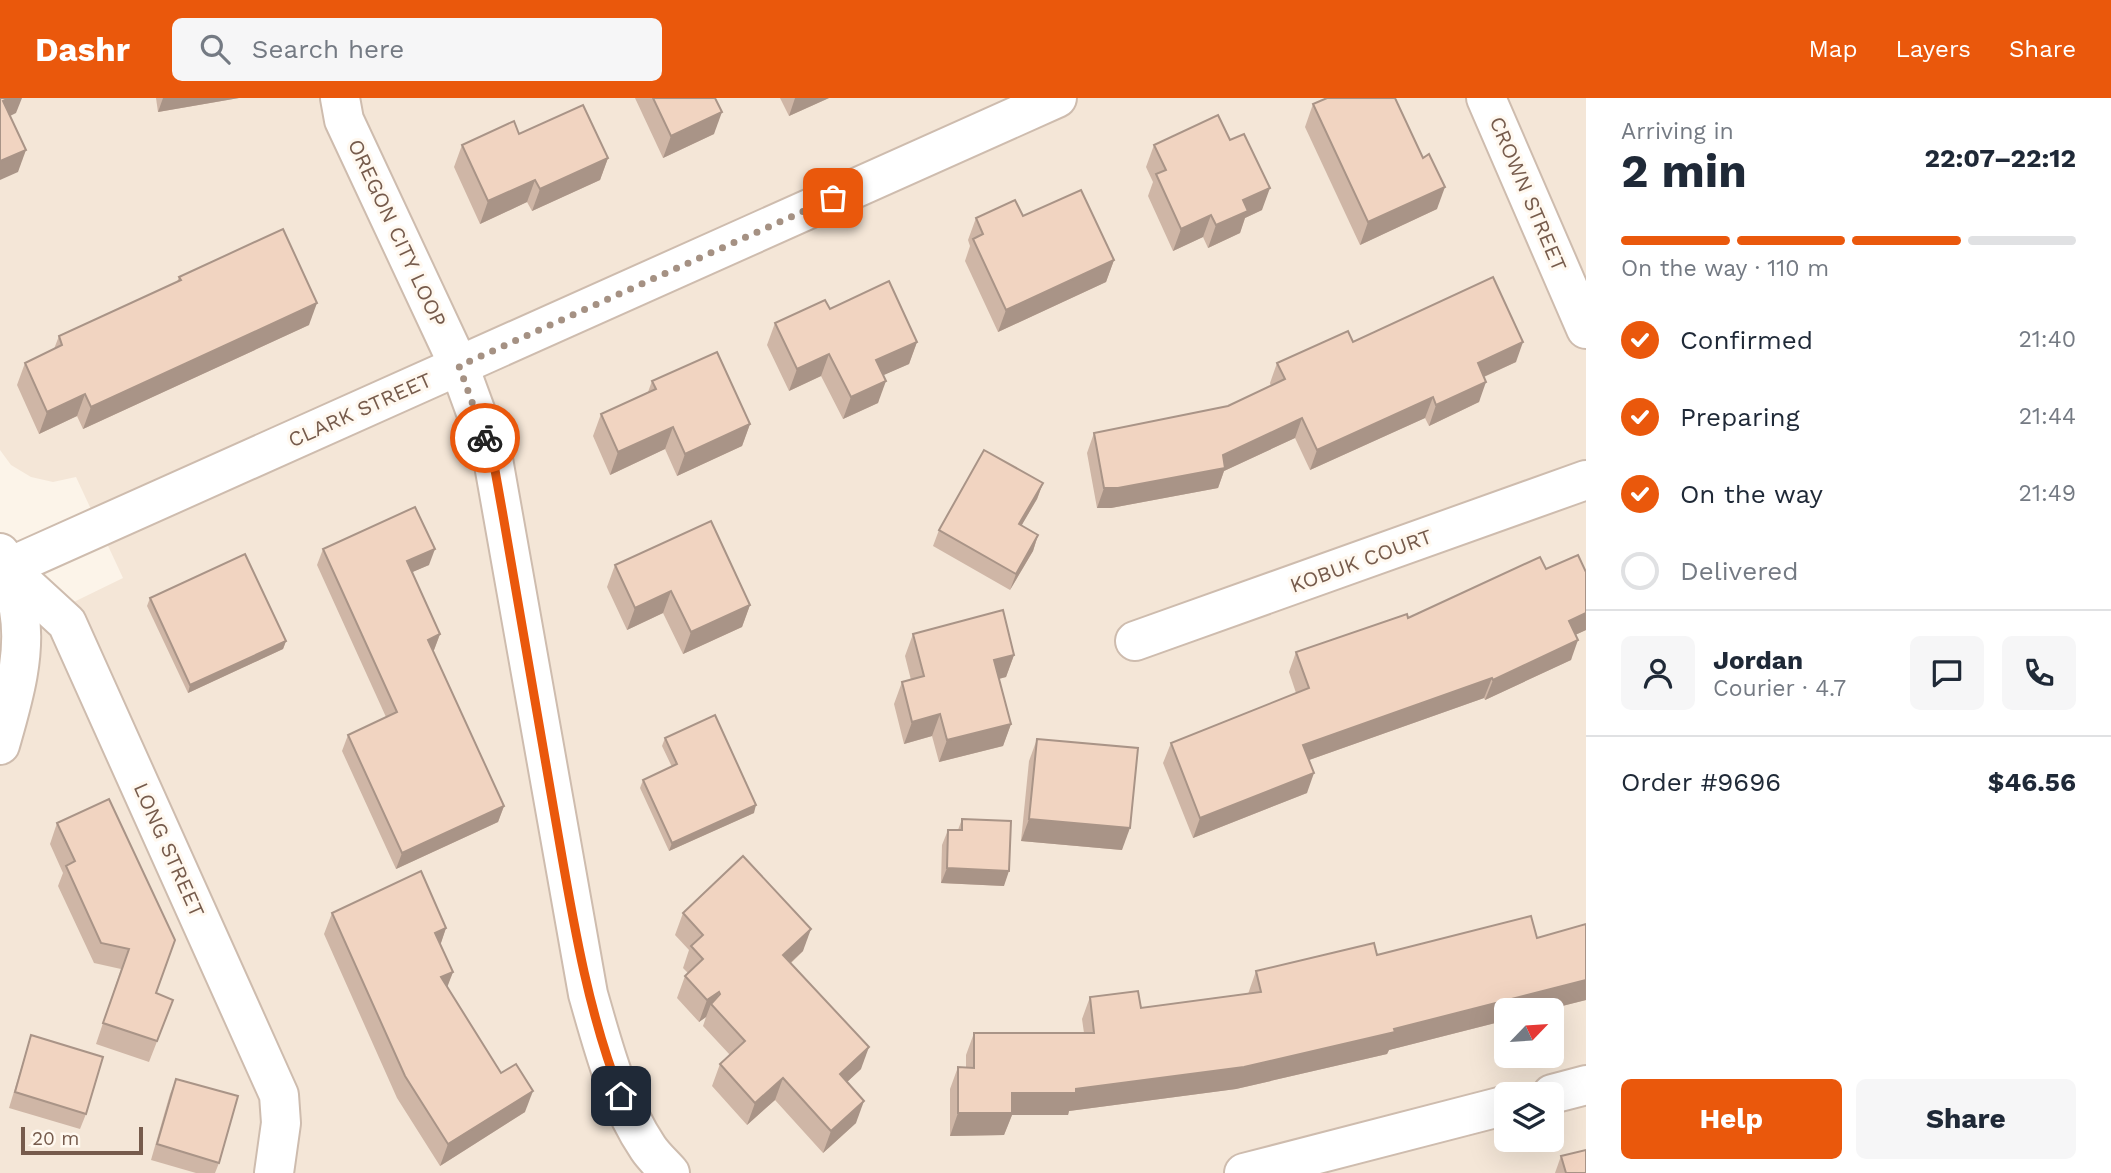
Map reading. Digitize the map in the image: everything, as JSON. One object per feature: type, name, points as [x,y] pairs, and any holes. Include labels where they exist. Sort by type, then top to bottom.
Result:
[{"type":"street","name":"OREGON CITY LOOP","points":[[340,98],[344,120],[459,366],[493,459],[588,994],[607,1061],[630,1117],[648,1149],[670,1173]]},
{"type":"street","name":"CLARK STREET","points":[[4,560],[459,366],[1057,98]]},
{"type":"street","name":"CROWN STREET","points":[[1486,98],[1586,329]]},
{"type":"street","name":"KOBUK COURT","points":[[1135,641],[1586,481]]},
{"type":"street","points":[[0,746],[11,710],[22,642],[19,610],[4,560]]},
{"type":"street","name":"LONG STREET","points":[[4,560],[67,623],[279,1094],[281,1123],[274,1173]]},
{"type":"street","points":[[1564,1091],[1586,1086]]},
{"type":"street","points":[[1244,1173],[1494,1108]]},
{"type":"shaded area","points":[[0,98],[1586,98],[1586,1173],[0,1173],[0,638],[123,578],[76,477],[53,482],[31,477],[11,465],[0,450]]},
{"type":"building","points":[[0,98],[9,98],[3,101],[26,150],[0,161]]},
{"type":"building","points":[[653,98],[715,98],[722,112],[671,136]]},
{"type":"building","points":[[1327,98],[1395,98],[1423,158],[1429,154],[1445,187],[1368,222],[1313,104]]},
{"type":"building","points":[[583,105],[608,158],[540,189],[535,180],[488,201],[462,145],[514,121],[519,134]]},
{"type":"building","points":[[1218,115],[1230,140],[1244,134],[1270,188],[1243,200],[1248,211],[1216,225],[1211,215],[1181,229],[1156,174],[1166,170],[1154,145]]},
{"type":"building","points":[[1081,190],[1114,260],[1006,310],[973,239],[983,234],[976,218],[1015,200],[1023,216]]},
{"type":"building","points":[[283,229],[317,303],[91,407],[85,394],[47,412],[25,363],[62,345],[59,336]]},
{"type":"building","points":[[1493,277],[1523,342],[1478,363],[1486,382],[1436,405],[1433,397],[1317,450],[1302,418],[1223,455],[1225,468],[1118,488],[1104,488],[1094,433],[1228,406],[1285,379],[1277,363],[1348,331],[1353,342]]},
{"type":"building","points":[[889,281],[917,342],[876,360],[886,381],[851,397],[829,354],[797,369],[775,323],[825,300],[830,309]]},
{"type":"building","points":[[717,352],[750,424],[685,454],[673,427],[618,452],[601,414],[656,389],[652,381]]},
{"type":"building","points":[[984,450],[1043,483],[1019,524],[1038,535],[1016,574],[939,530]]},
{"type":"building","points":[[415,507],[435,549],[407,561],[440,634],[428,640],[504,806],[402,853],[348,735],[397,712],[323,549]]},
{"type":"building","points":[[711,521],[750,605],[691,632],[671,591],[635,608],[615,565]]},
{"type":"building","points":[[245,554],[286,641],[190,685],[150,598]]},
{"type":"building","points":[[1578,555],[1586,572],[1586,613],[1569,621],[1578,640],[1493,680],[1492,678],[1303,745],[1314,773],[1200,818],[1171,743],[1309,688],[1296,652],[1407,614],[1408,618],[1540,557],[1546,569]]},
{"type":"building","points":[[1003,610],[1014,655],[994,660],[1011,724],[947,740],[940,714],[912,722],[902,682],[924,676],[913,634]]},
{"type":"building","points":[[715,715],[756,805],[672,843],[643,780],[677,764],[665,738]]},
{"type":"building","points":[[1037,739],[1138,748],[1130,828],[1029,819]]},
{"type":"building","points":[[109,799],[175,940],[156,993],[173,1000],[157,1041],[103,1023],[129,949],[101,943],[66,866],[75,861],[57,823]]},
{"type":"building","points":[[962,819],[1011,821],[1009,871],[947,868],[948,830],[962,830]]},
{"type":"building","points":[[743,856],[811,929],[783,955],[869,1047],[840,1074],[864,1101],[831,1131],[783,1078],[755,1103],[720,1064],[745,1041],[711,1004],[719,992],[707,1000],[685,976],[703,959],[691,946],[703,935],[683,913]]},
{"type":"building","points":[[421,871],[446,928],[435,933],[453,972],[441,977],[501,1073],[516,1064],[533,1091],[448,1144],[405,1076],[332,913]]},
{"type":"building","points":[[1531,916],[1537,938],[1586,924],[1586,980],[1515,998],[1494,998],[1494,1003],[1394,1029],[1395,1032],[1244,1067],[1076,1089],[1076,1093],[1012,1093],[1012,1113],[958,1113],[958,1067],[974,1068],[974,1033],[1094,1033],[1090,997],[1138,991],[1141,1008],[1261,992],[1256,971],[1374,943],[1377,955]]},
{"type":"building","points":[[31,1035],[103,1057],[86,1114],[15,1092]]},
{"type":"building","points":[[176,1079],[238,1096],[219,1163],[157,1144]]},
{"type":"building","points":[[1586,1150],[1586,1173],[1566,1173],[1561,1156]]},
{"type":"way so far","points":[[485,438],[459,366],[833,198]]},
{"type":"route","points":[[485,438],[493,459],[588,994],[607,1061],[621,1096]]}]
